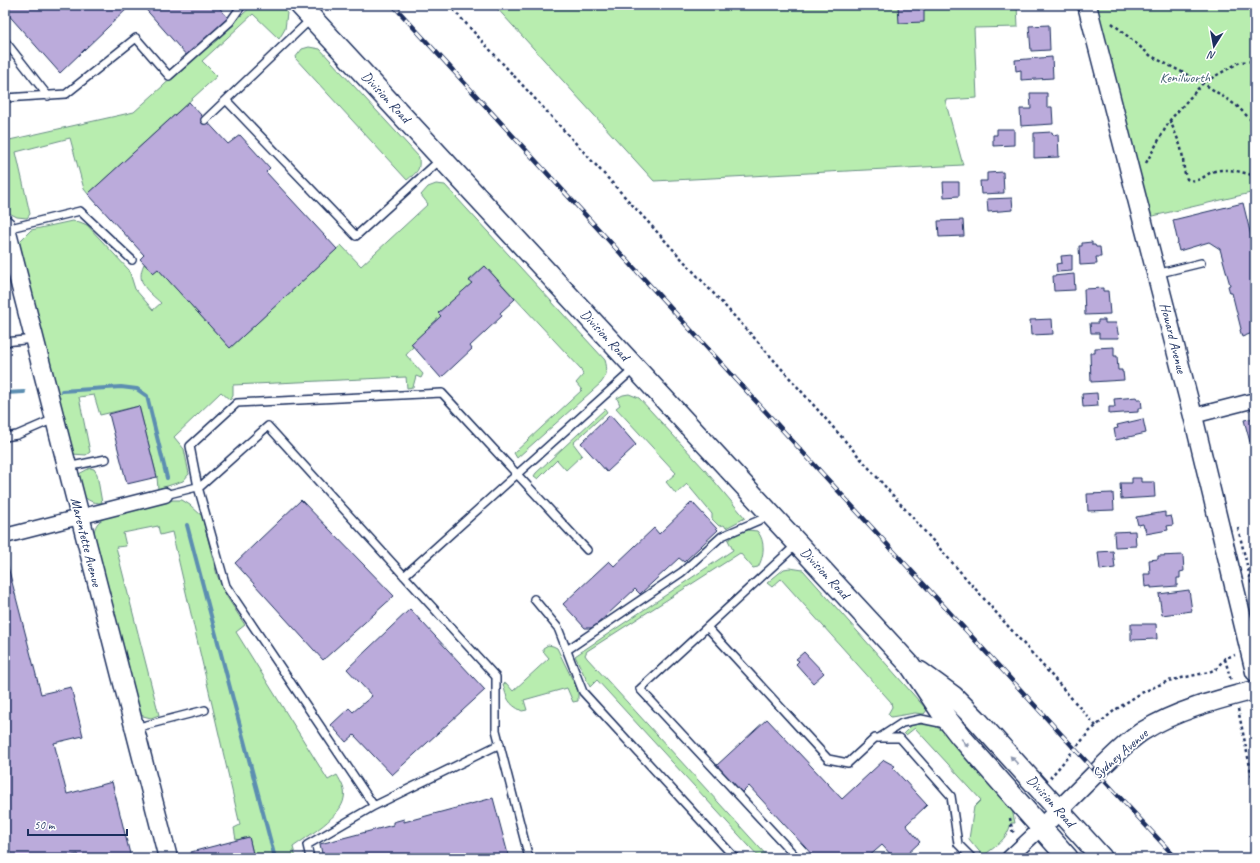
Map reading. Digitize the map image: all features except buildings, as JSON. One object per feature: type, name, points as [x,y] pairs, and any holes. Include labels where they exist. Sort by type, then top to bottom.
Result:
[{"type":"main road","name":"Division Road","points":[[306,11],[910,665],[951,726],[1068,858]]},
{"type":"main road","name":"Division Road","points":[[910,665],[937,684],[965,708],[1102,858]]},
{"type":"street","name":"Howard Avenue","points":[[1087,5],[1193,416],[1255,672]]},
{"type":"street","name":"Marentette Avenue","points":[[5,227],[168,858]]},
{"type":"street","points":[[1193,416],[1255,400]]},
{"type":"street","points":[[5,536],[165,495]]},
{"type":"street","name":"Sydney Avenue","points":[[1009,858],[1102,766],[1143,731],[1186,711],[1221,699],[1255,690]]},
{"type":"lane","points":[[5,98],[66,94],[136,38],[169,76],[230,22],[242,5]]},
{"type":"lane","points":[[206,120],[226,100],[306,11]]},
{"type":"lane","points":[[5,41],[48,96]]},
{"type":"lane","points":[[226,100],[356,236],[442,158]]},
{"type":"lane","points":[[5,227],[80,211],[132,260]]},
{"type":"lane","points":[[1156,274],[1201,263]]},
{"type":"lane","points":[[5,342],[34,338]]},
{"type":"lane","points":[[404,576],[635,368]]},
{"type":"lane","points":[[374,806],[226,586],[198,487],[190,446],[237,403],[442,393],[587,550]]},
{"type":"lane","points":[[5,437],[17,435],[55,419]]},
{"type":"lane","points":[[165,495],[201,486],[268,426],[496,677],[496,730],[529,858]]},
{"type":"lane","points":[[67,467],[106,459]]},
{"type":"lane","points":[[567,650],[682,572],[722,536],[771,515]]},
{"type":"lane","points":[[797,544],[640,689],[797,858]]},
{"type":"lane","points":[[534,598],[558,628],[583,692],[735,858]]},
{"type":"lane","points":[[707,627],[828,759],[848,763],[875,738],[900,738],[951,796],[958,844],[972,858]]},
{"type":"lane","points":[[134,728],[205,710]]},
{"type":"lane","points":[[879,738],[902,723],[921,719],[951,726]]},
{"type":"lane","points":[[310,858],[307,845],[374,806],[500,744]]},
{"type":"path","points":[[449,5],[758,342],[1096,726]]},
{"type":"path","points":[[1112,23],[1151,56],[1203,83],[1237,106],[1255,124]]},
{"type":"path","points":[[1146,163],[1170,120],[1203,83],[1240,62],[1255,61]]},
{"type":"path","points":[[1170,120],[1178,137],[1182,153],[1184,173],[1187,179],[1193,181],[1205,177],[1214,171],[1235,170],[1255,176]]},
{"type":"path","points":[[1047,781],[1090,731],[1116,710],[1141,693],[1168,681],[1209,672],[1216,669],[1225,658]]},
{"type":"path","points":[[1242,730],[1255,791]]},
{"type":"path","points":[[1010,813],[1012,830]]},
{"type":"green space","points":[[253,5],[280,5],[287,13],[285,29],[279,39],[253,14],[202,61],[217,76],[88,194],[84,189],[70,138],[16,152],[30,214],[27,218],[17,217],[9,213],[5,197],[5,141],[134,112]]},
{"type":"green space","points":[[494,5],[1017,5],[1018,27],[974,28],[977,98],[945,100],[963,165],[654,181]]},
{"type":"green space","name":"Kenilworth","points":[[1095,5],[1255,5],[1255,192],[1149,217]]},
{"type":"green space","points":[[309,47],[320,49],[419,157],[419,168],[414,175],[407,180],[295,58],[302,49]]},
{"type":"green space","points":[[436,184],[445,185],[605,360],[606,372],[601,383],[517,458],[514,453],[582,390],[576,383],[583,375],[581,369],[485,266],[469,280],[472,283],[438,313],[441,316],[411,344],[413,347],[406,355],[423,374],[421,378],[416,376],[413,387],[407,388],[406,377],[233,385],[233,396],[230,400],[221,392],[174,437],[184,449],[189,474],[183,481],[158,489],[157,477],[139,406],[100,415],[94,395],[79,397],[90,452],[86,455],[72,454],[17,244],[31,230],[72,221],[87,225],[129,270],[135,289],[153,310],[161,303],[144,286],[142,282],[141,276],[144,264],[153,273],[158,269],[230,348],[341,245],[361,266],[428,204],[421,195],[428,187]]},
{"type":"green space","points":[[629,394],[639,398],[705,470],[745,518],[726,528],[724,525],[719,526],[712,519],[712,514],[687,484],[676,494],[666,482],[676,473],[616,408],[620,405],[617,398]]},
{"type":"green space","points":[[605,409],[607,412],[573,443],[582,455],[566,470],[557,460],[538,479],[534,476],[536,473]]},
{"type":"green space","points":[[90,468],[94,469],[97,474],[102,503],[90,501],[82,491],[77,475]]},
{"type":"green space","points":[[173,500],[182,500],[202,516],[217,575],[227,597],[245,625],[236,632],[328,780],[337,775],[343,786],[344,798],[342,805],[331,819],[293,847],[296,858],[254,858],[249,837],[236,840],[234,828],[240,825],[172,532],[160,535],[158,526],[123,533],[126,546],[116,547],[159,715],[151,718],[139,715],[93,536],[97,524],[107,517]]},
{"type":"green space","points":[[748,530],[757,531],[762,539],[763,554],[758,567],[753,568],[740,553],[587,651],[585,655],[769,858],[760,858],[597,680],[590,687],[575,656],[733,550],[728,540],[740,532]]},
{"type":"green space","points":[[790,568],[803,570],[927,710],[924,714],[915,713],[891,717],[888,714],[892,707],[891,702],[781,579],[772,587],[767,583],[784,569]]},
{"type":"green space","points":[[548,645],[557,648],[578,691],[578,701],[573,702],[567,688],[524,700],[527,710],[522,711],[511,703],[503,684],[506,683],[513,691],[549,658],[543,651],[543,648]]},
{"type":"green space","points":[[913,724],[933,725],[948,734],[1011,805],[1015,823],[1011,823],[1007,834],[997,846],[983,856],[969,839],[974,807],[981,800],[915,728],[906,735],[904,733]]},
{"type":"waterway","points":[[62,391],[121,387],[137,389],[147,396],[167,478]]},
{"type":"waterway","points":[[5,393],[24,392]]},
{"type":"waterway","points":[[187,525],[275,858]]},
{"type":"railway","points":[[393,5],[1176,858]]}]
